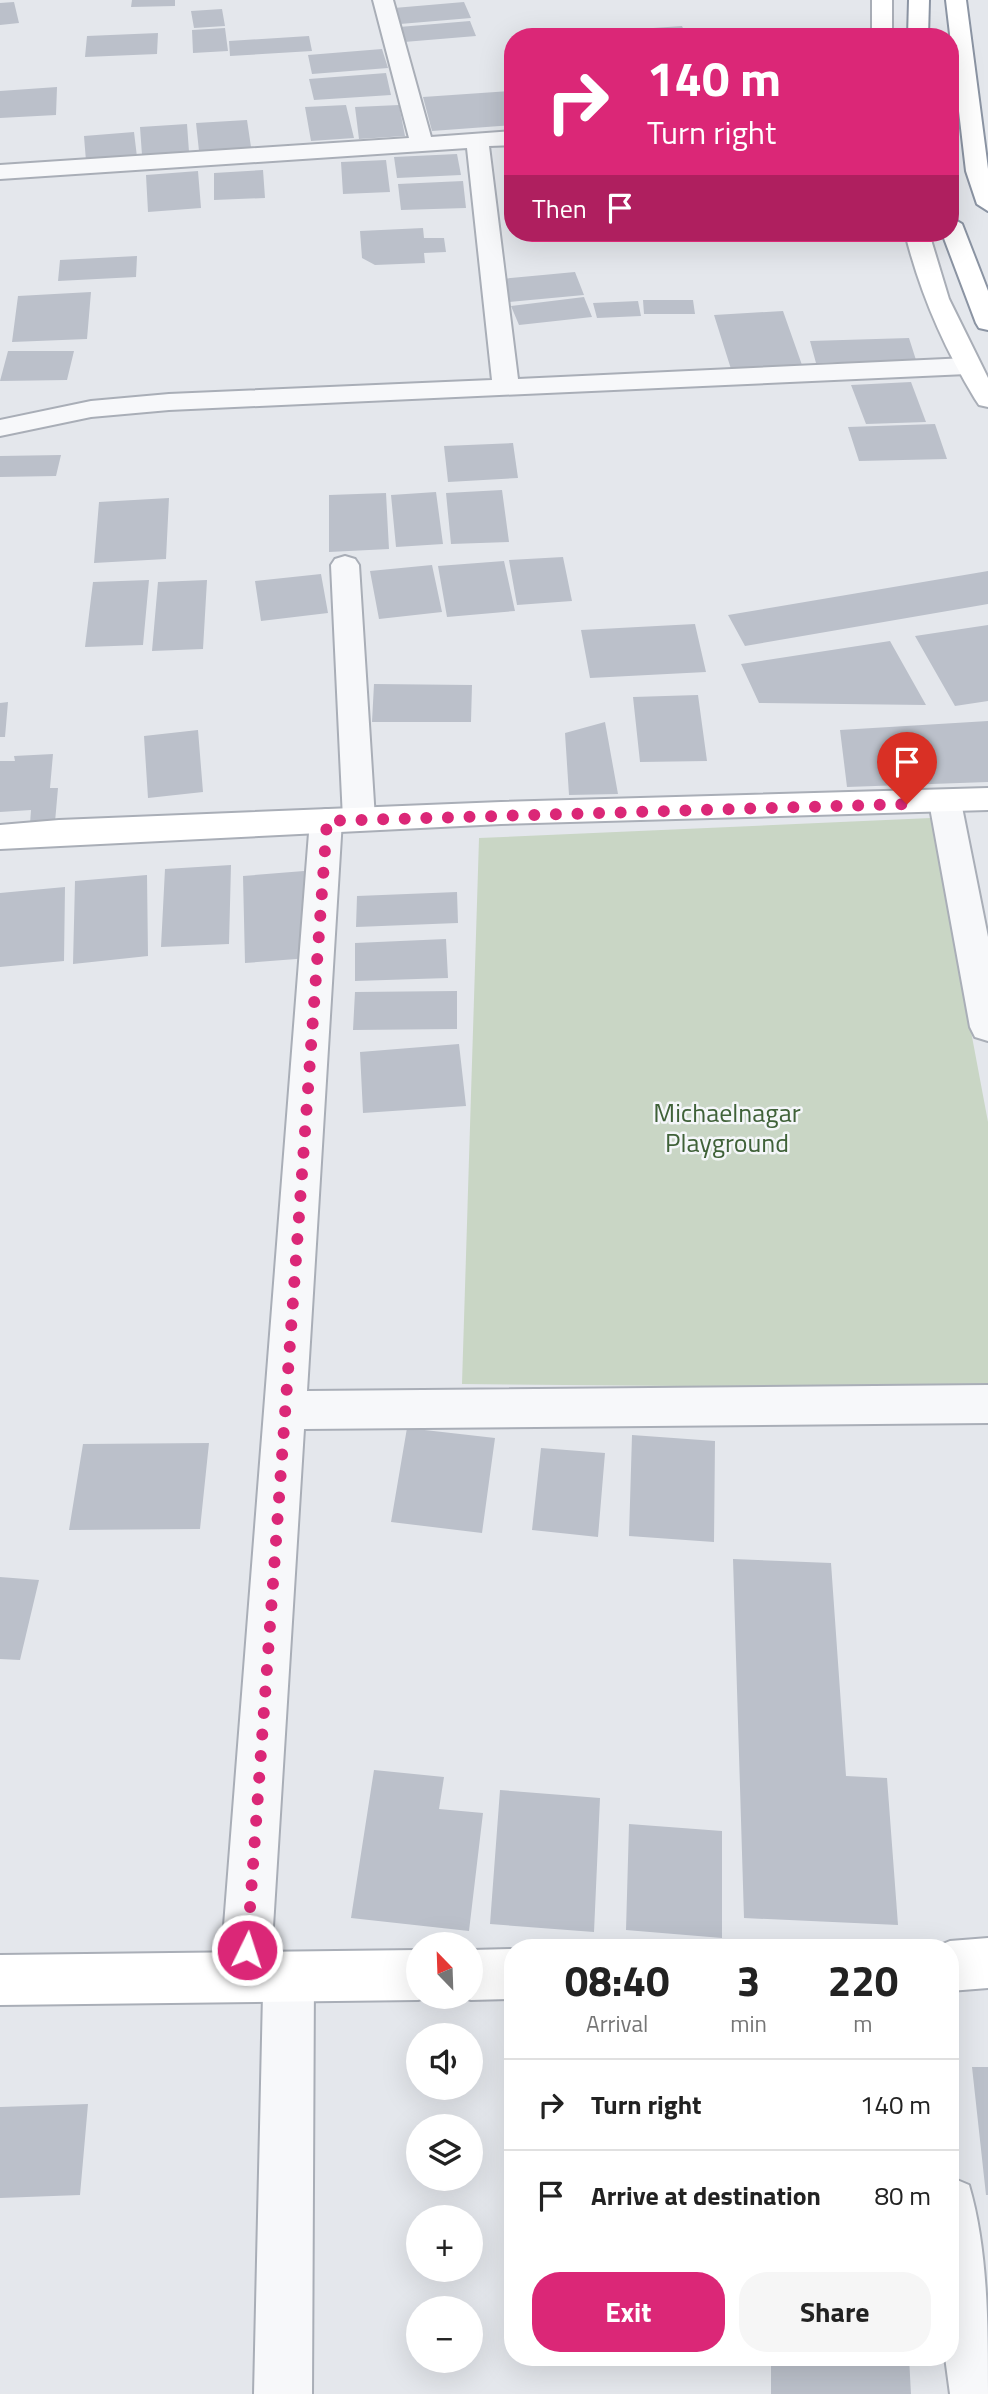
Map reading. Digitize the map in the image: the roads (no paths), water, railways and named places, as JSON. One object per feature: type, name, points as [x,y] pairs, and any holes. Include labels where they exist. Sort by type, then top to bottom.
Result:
[{"type":"main road","points":[[882,0],[882,28]]},
{"type":"main road","points":[[918,28],[919,0]]},
{"type":"main road","points":[[956,0],[977,171],[988,204]]},
{"type":"main road","points":[[919,242],[930,287],[967,366],[988,399]]},
{"type":"main road","points":[[957,242],[988,323]]},
{"type":"main road","points":[[0,837],[343,820],[988,799]]},
{"type":"main road","points":[[959,1965],[988,1963]]},
{"type":"main road","points":[[483,1975],[504,1974]]},
{"type":"main road","points":[[0,1980],[406,1975]]},
{"type":"street","points":[[383,0],[422,144]]},
{"type":"street","points":[[0,172],[504,138]]},
{"type":"street","points":[[477,140],[506,387]]},
{"type":"street","points":[[0,428],[91,409],[169,402],[967,366]]},
{"type":"street","points":[[283,2394],[267,1977],[284,1410],[343,820],[345,565]]},
{"type":"street","points":[[945,802],[988,1027]]},
{"type":"street","points":[[284,1410],[988,1404]]},
{"type":"street","points":[[959,2263],[979,2394]]},
{"type":"park label","name":"Michaelnagar Playground","points":[[727,1128]]}]
